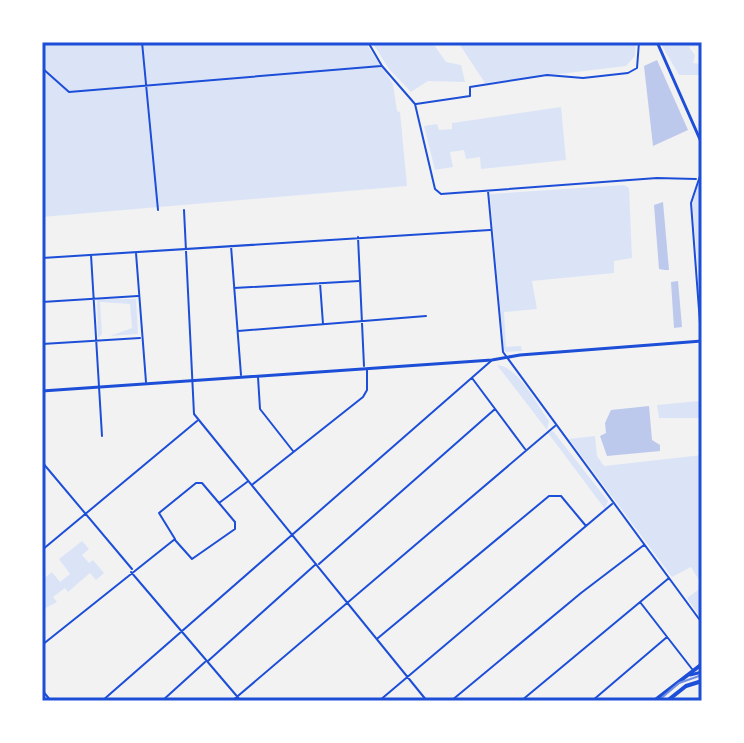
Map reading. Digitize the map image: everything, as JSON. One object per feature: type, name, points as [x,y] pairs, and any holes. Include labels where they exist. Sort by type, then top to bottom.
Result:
[{"type":"main road","points":[[654,701],[702,664]]},
{"type":"main road","points":[[667,701],[686,686],[702,681]]},
{"type":"street","points":[[142,42],[158,210]]},
{"type":"street","points":[[368,42],[382,66],[415,104],[435,189],[441,194],[655,178],[696,179]]},
{"type":"street","points":[[415,104],[470,96],[470,87],[547,75],[576,78],[628,73],[637,68],[639,42]]},
{"type":"street","points":[[657,42],[702,144]]},
{"type":"street","points":[[42,68],[69,92],[382,66]]},
{"type":"street","points":[[702,170],[696,179],[691,203],[702,350]]},
{"type":"street","points":[[488,191],[505,358],[702,623]]},
{"type":"street","points":[[184,210],[193,380],[191,406],[198,421],[253,484],[427,701]]},
{"type":"street","points":[[42,258],[491,230]]},
{"type":"street","points":[[253,484],[363,397],[367,390],[358,237]]},
{"type":"street","points":[[231,246],[241,376]]},
{"type":"street","points":[[136,252],[146,383]]},
{"type":"street","points":[[91,255],[102,436]]},
{"type":"street","points":[[234,288],[360,281]]},
{"type":"street","points":[[320,283],[323,325]]},
{"type":"street","points":[[42,302],[139,296]]},
{"type":"street","points":[[238,331],[426,316]]},
{"type":"street","points":[[42,344],[141,338]]},
{"type":"street","points":[[42,391],[492,360],[702,341]]},
{"type":"street","points":[[102,701],[492,360]]},
{"type":"street","points":[[258,375],[260,409],[293,452]]},
{"type":"street","points":[[472,378],[526,450]]},
{"type":"street","points":[[162,701],[495,409]]},
{"type":"street","points":[[42,550],[198,421]]},
{"type":"street","points":[[232,701],[556,426]]},
{"type":"street","points":[[42,462],[241,701]]},
{"type":"street","points":[[219,503],[249,480]]},
{"type":"street","points":[[196,483],[202,483],[219,503],[235,522],[235,529],[192,559],[159,513],[196,483]]},
{"type":"street","points":[[377,639],[551,495],[561,496],[586,527]]},
{"type":"street","points":[[379,701],[613,503]]},
{"type":"street","points":[[42,645],[175,539]]},
{"type":"street","points":[[451,701],[581,593],[645,545]]},
{"type":"street","points":[[521,701],[669,577]]},
{"type":"street","points":[[640,602],[693,670]]},
{"type":"street","points":[[592,701],[667,637]]},
{"type":"street","points":[[681,679],[702,672]]},
{"type":"street","points":[[42,690],[51,701]]},
{"type":"shaded area","points":[[42,42],[365,42],[393,84],[397,111],[400,112],[407,186],[42,217]]},
{"type":"shaded area","points":[[372,42],[432,42],[446,62],[461,65],[465,82],[428,81],[411,92],[389,69]]},
{"type":"shaded area","points":[[458,42],[636,42],[635,56],[626,66],[485,83]]},
{"type":"shaded area","points":[[660,42],[702,42],[702,50],[697,46],[689,47],[695,55],[693,63],[702,64],[702,75],[679,75]]},
{"type":"shaded area","points":[[561,107],[566,160],[481,169],[480,157],[466,159],[464,150],[450,152],[453,167],[435,170],[424,126],[437,124],[439,130],[452,129],[452,123]]},
{"type":"shaded area","points":[[702,176],[702,321],[692,200]]},
{"type":"shaded area","points":[[624,185],[629,188],[632,258],[614,261],[614,273],[532,281],[537,309],[504,312],[506,347],[521,346],[522,351],[504,352],[490,194]]},
{"type":"shaded area","points":[[97,299],[136,299],[138,334],[110,336],[132,328],[130,304],[100,302],[102,334],[98,338]]},
{"type":"shaded area","points":[[497,365],[505,367],[520,379],[549,421],[547,430]]},
{"type":"shaded area","points":[[699,401],[701,418],[659,418],[657,405]]},
{"type":"shaded area","points":[[553,431],[608,501],[605,509],[548,433]]},
{"type":"shaded area","points":[[595,436],[597,456],[604,466],[702,455],[702,620],[687,598],[698,590],[699,580],[691,567],[672,577],[569,439]]},
{"type":"shaded area","points":[[82,541],[89,549],[82,555],[89,563],[93,560],[104,573],[96,580],[90,573],[68,592],[65,588],[53,597],[57,602],[42,610],[42,580],[52,572],[60,582],[70,574],[59,559]]},
{"type":"building","points":[[657,60],[688,130],[653,146],[644,66]]},
{"type":"building","points":[[663,202],[669,270],[659,269],[654,205]]},
{"type":"building","points":[[678,281],[682,327],[674,328],[671,282]]},
{"type":"building","points":[[649,406],[652,440],[660,445],[660,451],[607,456],[600,436],[606,433],[605,423],[611,410]]},
{"type":"tram line","points":[[658,701],[679,683],[702,675]]}]
